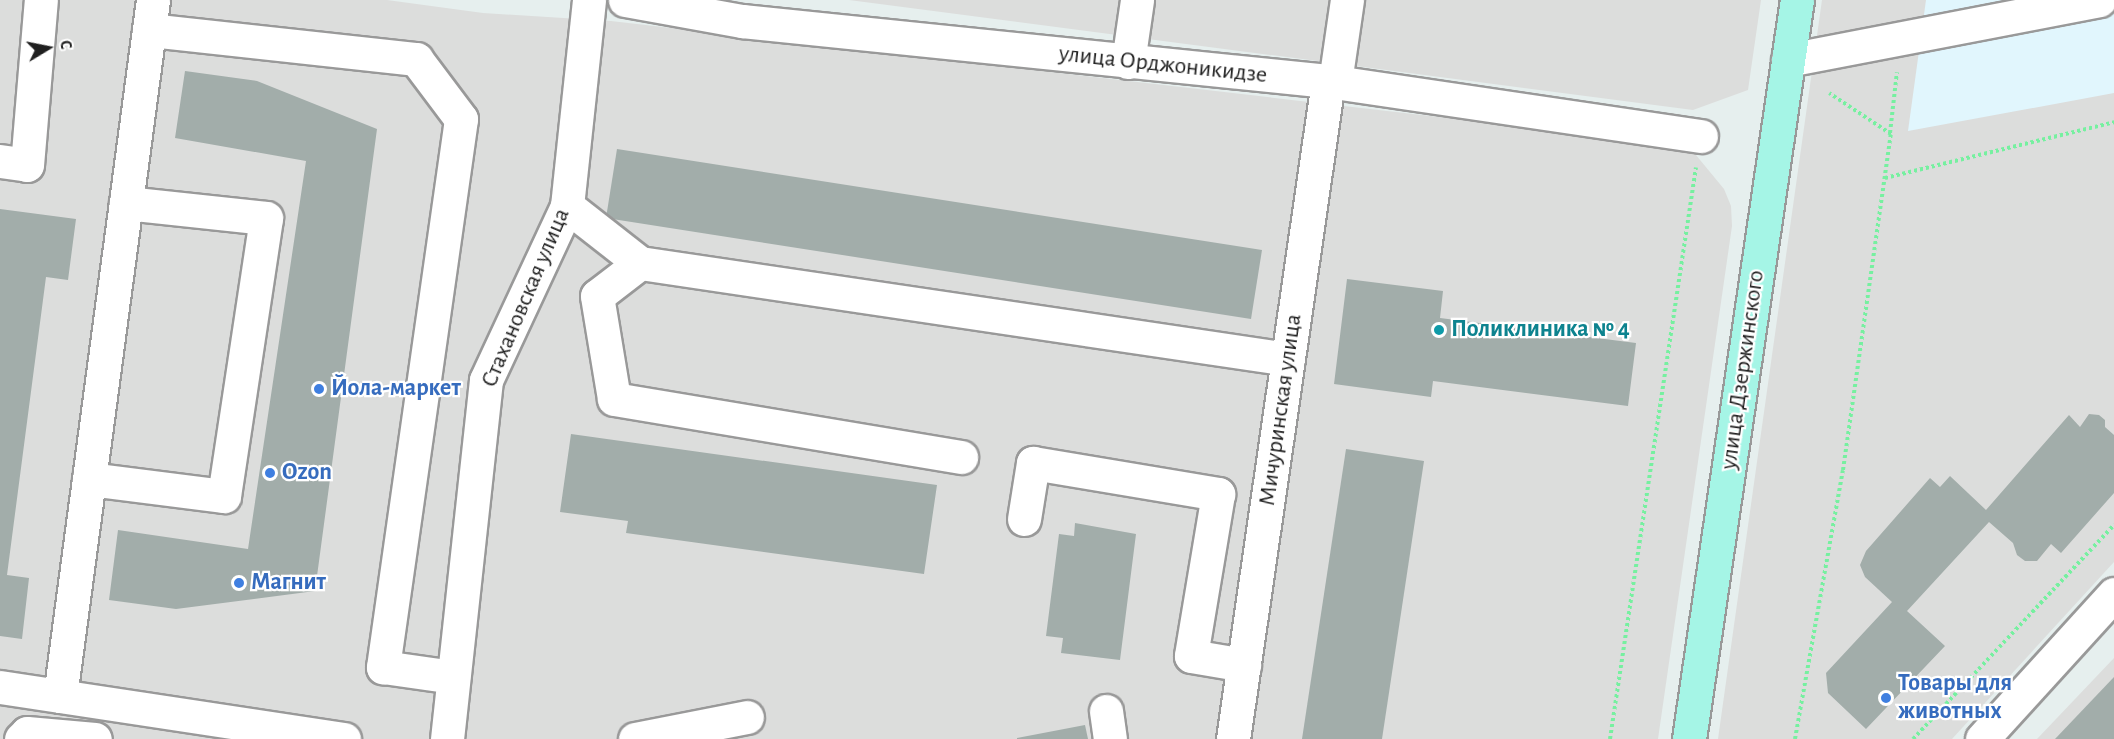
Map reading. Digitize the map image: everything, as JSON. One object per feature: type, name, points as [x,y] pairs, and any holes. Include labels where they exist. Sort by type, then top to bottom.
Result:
[{"type":"main road","name":"улица Дзержинского","points":[[1689,739],[1797,0]]},
{"type":"street","points":[[0,161],[27,165],[41,0]]},
{"type":"street","name":"Стахановская улица","points":[[447,739],[486,380],[567,206],[589,0]]},
{"type":"street","name":"улица Орджоникидзе","points":[[625,0],[743,10],[1128,62],[1332,81],[1701,136]]},
{"type":"street","points":[[1128,62],[1137,0]]},
{"type":"street","name":"Мичуринская улица","points":[[1233,739],[1288,359],[1347,0]]},
{"type":"street","points":[[1788,60],[2023,7],[2099,0]]},
{"type":"street","points":[[60,696],[151,15],[416,59],[461,119],[383,667],[453,677]]},
{"type":"street","points":[[89,480],[224,496],[266,218],[126,203]]},
{"type":"street","points":[[567,206],[640,263],[1288,359]]},
{"type":"street","points":[[640,263],[597,296],[614,399],[962,457]]},
{"type":"street","points":[[1024,519],[1033,463],[1218,494],[1191,656],[1244,665]]},
{"type":"street","points":[[1982,739],[2114,594]]},
{"type":"street","points":[[0,687],[344,739]]},
{"type":"street","points":[[635,739],[747,717]]},
{"type":"street","points":[[21,739],[27,733],[95,739]]},
{"type":"path","points":[[1795,739],[1843,470],[1891,134],[1829,93]]},
{"type":"path","points":[[1885,178],[2114,123]]},
{"type":"path","points":[[1610,739],[1701,136]]},
{"type":"path","points":[[1913,739],[2114,525]]},
{"type":"shaded area","points":[[0,0],[387,0],[483,13],[611,21],[1655,142],[1691,149],[1724,189],[1731,206],[1732,226],[1658,739],[0,739]]},
{"type":"shaded area","points":[[849,0],[1761,0],[1748,90],[1693,110]]},
{"type":"shaded area","points":[[1822,0],[2114,0],[2114,562],[1952,739],[1718,739]]},
{"type":"shaded area","points":[[1926,0],[2114,0],[2114,93],[1908,131]]},
{"type":"shaded area","points":[[2114,658],[2114,739],[2037,739]]},
{"type":"building","points":[[185,71],[257,81],[377,129],[315,591],[176,609],[109,600],[118,530],[248,549],[306,161],[175,138]]},
{"type":"building","points":[[617,149],[1262,250],[1251,319],[606,218]]},
{"type":"building","points":[[0,209],[76,219],[68,280],[46,277],[7,575],[29,578],[22,639],[0,636]]},
{"type":"building","name":"Поликлиника № 4","points":[[1347,279],[1443,291],[1440,318],[1636,343],[1628,406],[1433,381],[1431,397],[1334,384]]},
{"type":"building","points":[[2089,414],[2099,415],[2105,420],[2105,427],[2114,435],[2114,493],[2061,553],[2051,544],[2037,561],[2025,561],[2017,555],[2013,543],[1989,522],[1907,611],[1945,646],[1866,729],[1828,693],[1826,673],[1892,602],[1865,577],[1860,565],[1866,551],[1930,478],[1940,487],[1950,476],[1986,510],[2069,415],[2080,427]]},
{"type":"building","points":[[571,434],[937,485],[924,574],[626,533],[628,521],[560,512]]},
{"type":"building","points":[[1346,449],[1424,461],[1382,739],[1302,739]]},
{"type":"building","points":[[1075,523],[1136,534],[1120,660],[1061,653],[1063,638],[1046,636],[1059,534],[1074,536]]},
{"type":"building","points":[[2114,677],[2114,739],[2055,739]]},
{"type":"building","points":[[1085,725],[1088,739],[1017,739],[1017,738]]},
{"type":"place","name":"Поликлиника № 4","points":[[1439,330]]},
{"type":"place","name":"Йола-маркет","points":[[319,389]]},
{"type":"place","name":"Ozon","points":[[270,473]]},
{"type":"place","name":"Магнит","points":[[239,583]]},
{"type":"place","name":"Товары для животных","points":[[1886,698]]}]
